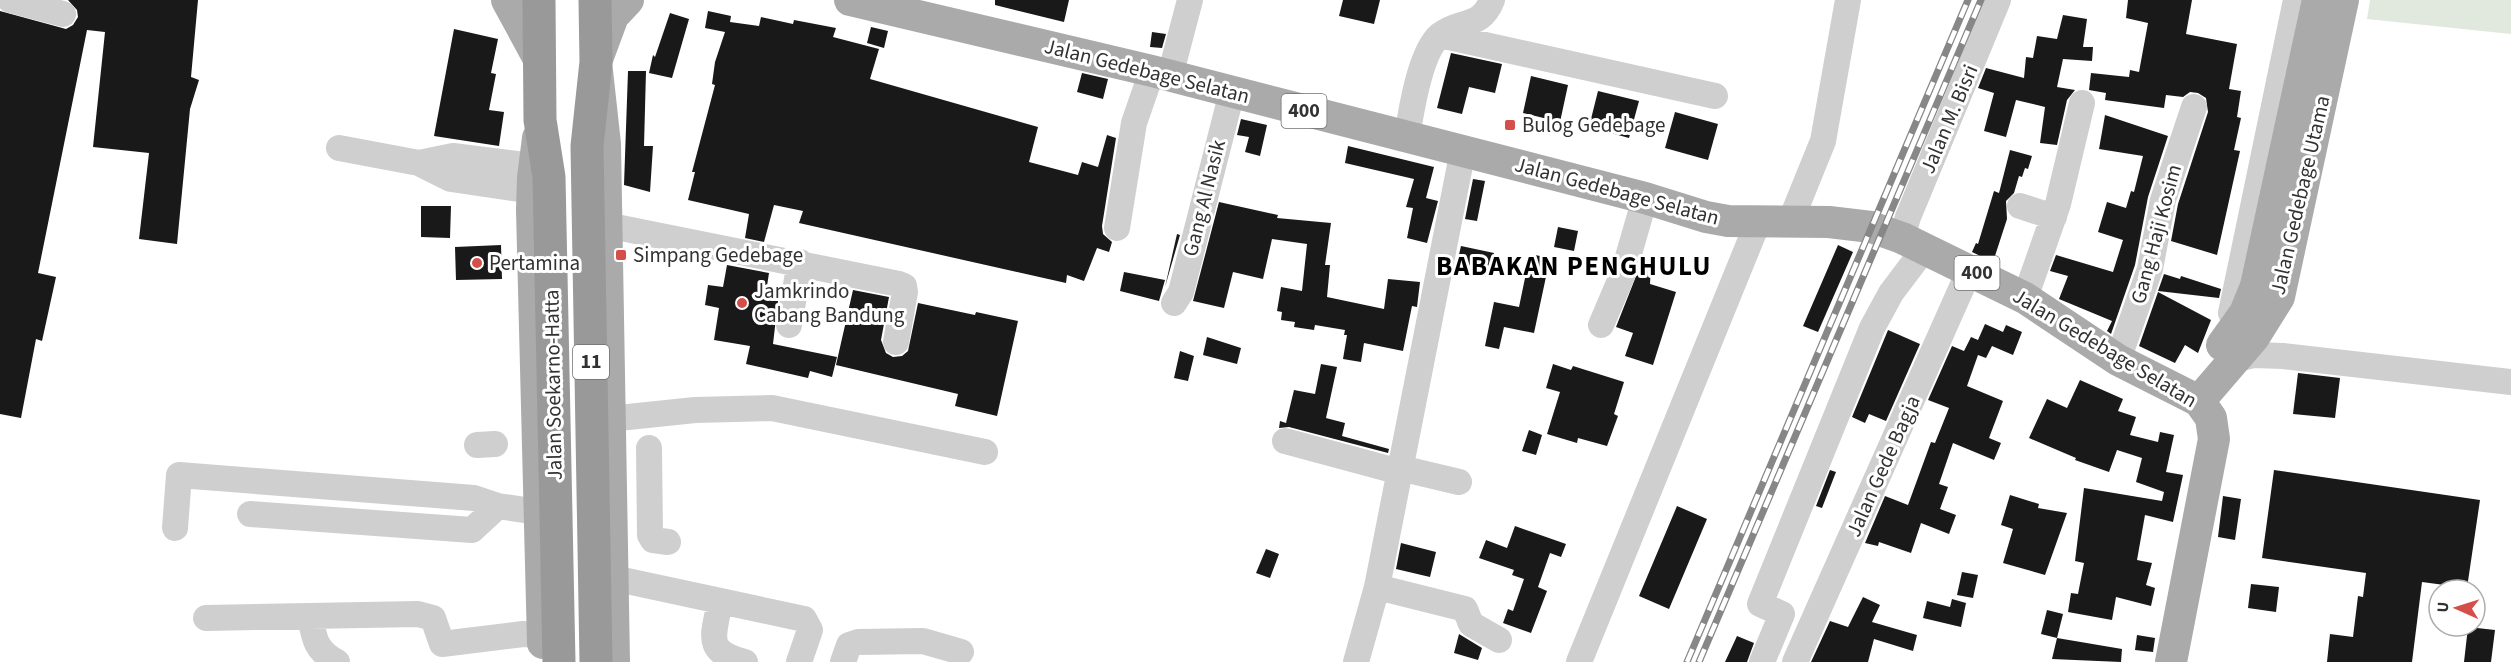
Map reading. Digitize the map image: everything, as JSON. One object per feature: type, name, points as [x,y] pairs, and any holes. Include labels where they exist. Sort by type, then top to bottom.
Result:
[{"type":"highway","name":"Jalan Soekarno-Hatta","points":[[539,0],[540,120],[549,177],[548,653]]},
{"type":"highway","name":"Jalan Soekarno-Hatta","points":[[595,0],[596,62],[587,146],[596,662]]},
{"type":"main road","points":[[507,0],[539,59]]},
{"type":"main road","points":[[614,662],[605,144],[596,62],[613,16],[627,0]]},
{"type":"main road","name":"Jalan Gedebage Selatan","points":[[850,0],[1161,73],[1645,198],[1706,217],[1758,222],[1797,206],[1871,227],[1970,269],[2025,298],[2118,360],[2186,395],[2211,418],[2214,439],[2171,662]]},
{"type":"main road","name":"Jalan Gedebage Utama","points":[[2186,395],[2234,360],[2269,317],[2279,297],[2319,0]]},
{"type":"main road","name":"Jalan Gedebage Utama","points":[[2186,395],[2245,313],[2256,286],[2264,204],[2300,138],[2343,0]]},
{"type":"main road","points":[[540,120],[533,178],[538,512],[548,653]]},
{"type":"street","points":[[10,0],[63,14]]},
{"type":"street","points":[[1118,228],[1134,123],[1161,73],[1190,0]]},
{"type":"street","points":[[1407,137],[1412,104],[1429,50],[1440,35],[1481,18],[1492,0]]},
{"type":"street","points":[[1797,206],[1823,141],[1848,0]]},
{"type":"street","name":"Jalan M. Bisri","points":[[1762,662],[1782,614],[1760,604],[1872,328],[1891,293],[1913,243],[1998,0]]},
{"type":"street","points":[[2231,313],[2264,204],[2296,0]]},
{"type":"street","points":[[1440,35],[1715,96]]},
{"type":"street","name":"Gang Al Nasik","points":[[1174,303],[1181,292],[1232,92]]},
{"type":"street","points":[[2025,298],[2054,217],[2082,102]]},
{"type":"street","name":"Gang Haji Kosim","points":[[2118,360],[2150,269],[2163,200],[2194,107]]},
{"type":"street","points":[[339,148],[419,163],[453,156],[486,172],[533,178]]},
{"type":"street","points":[[1356,662],[1377,588],[1463,150]]},
{"type":"street","points":[[1601,325],[1624,271],[1645,198]]},
{"type":"street","points":[[2020,206],[2054,217]]},
{"type":"street","points":[[1579,662],[1758,222]]},
{"type":"street","points":[[606,225],[801,262],[904,286],[905,292],[896,342]]},
{"type":"street","points":[[789,325],[801,262]]},
{"type":"street","name":"Jalan Gede Bagja","points":[[1795,662],[1970,269]]},
{"type":"street","points":[[2234,360],[2272,356],[2511,382]]},
{"type":"street","points":[[609,418],[695,410],[772,408],[985,452]]},
{"type":"street","points":[[1285,441],[1400,470],[1459,482]]},
{"type":"street","points":[[649,448],[650,535],[653,540],[668,542]]},
{"type":"street","points":[[175,528],[179,475],[474,498],[498,506],[538,512]]},
{"type":"street","points":[[611,485],[650,488]]},
{"type":"street","points":[[250,514],[472,530],[498,506]]},
{"type":"street","points":[[613,578],[804,619],[810,630],[800,662]]},
{"type":"street","points":[[1377,588],[1465,609],[1471,624],[1499,640]]},
{"type":"street","points":[[720,601],[714,636],[716,647],[725,657],[745,662]]},
{"type":"street","points":[[206,618],[418,614],[433,618],[438,653],[523,634],[548,653]]},
{"type":"street","points":[[310,616],[315,645],[324,655],[337,662]]},
{"type":"street","points":[[843,662],[849,645],[858,642],[923,641],[961,652]]},
{"type":"shaded area","points":[[2370,0],[2511,0],[2511,34],[2367,19]]},
{"type":"building","points":[[68,0],[198,0],[191,77],[199,80],[190,109],[177,244],[139,239],[149,153],[93,147],[105,32],[87,30],[38,273],[56,277],[42,341],[36,339],[21,418],[0,414],[0,11],[66,29],[73,25],[78,17],[77,10]]},
{"type":"building","points":[[995,0],[1069,0],[1064,22],[995,5]]},
{"type":"building","points":[[1343,0],[1380,0],[1374,24],[1339,16]]},
{"type":"building","points":[[2128,0],[2192,0],[2186,34],[2237,44],[2229,89],[2241,91],[2237,117],[2241,118],[2234,150],[2240,151],[2217,255],[2171,241],[2178,204],[2208,112],[2206,98],[2198,93],[2190,92],[2183,97],[2166,95],[2164,108],[2105,100],[2106,93],[2089,90],[2091,73],[2129,77],[2130,70],[2139,72],[2148,23],[2126,18]]},
{"type":"building","points":[[708,11],[731,16],[730,22],[759,26],[761,17],[793,24],[794,20],[836,28],[833,37],[879,49],[870,79],[1038,127],[1029,162],[1078,175],[1082,162],[1098,167],[1107,135],[1116,138],[1102,226],[1103,234],[1112,242],[1109,252],[1097,248],[1084,281],[1067,275],[1066,283],[799,223],[803,211],[774,205],[764,242],[745,238],[749,214],[688,200],[695,172],[692,172],[715,85],[712,84],[715,62],[725,32],[705,28]]},
{"type":"building","points":[[670,13],[689,19],[672,78],[649,73],[653,55],[655,57]]},
{"type":"building","points":[[2063,15],[2087,19],[2083,47],[2093,47],[2092,61],[2063,59],[2057,87],[2075,90],[2067,100],[2057,145],[2040,143],[2045,107],[2016,100],[2006,137],[1984,131],[1994,93],[1978,88],[1986,68],[2024,78],[2026,57],[2033,58],[2037,36],[2057,39]]},
{"type":"building","points":[[871,27],[888,31],[884,48],[867,43]]},
{"type":"building","points":[[454,29],[498,39],[491,73],[496,74],[489,110],[504,112],[499,146],[434,136]]},
{"type":"building","points":[[1152,32],[1166,34],[1162,48],[1150,47]]},
{"type":"building","points":[[1451,53],[1502,64],[1495,93],[1469,87],[1462,114],[1437,108]]},
{"type":"building","points":[[628,71],[646,71],[644,146],[653,146],[650,192],[624,185]]},
{"type":"building","points":[[1082,73],[1108,79],[1103,99],[1077,92]]},
{"type":"building","points":[[1531,76],[1568,85],[1560,122],[1523,113]]},
{"type":"building","points":[[1598,91],[1639,101],[1629,138],[1589,127]]},
{"type":"building","points":[[1675,112],[1718,124],[1708,160],[1665,148]]},
{"type":"building","points":[[2105,115],[2168,136],[2148,197],[2135,265],[2111,334],[2107,331],[2112,321],[2059,299],[2068,276],[2050,271],[2056,255],[2113,272],[2123,240],[2098,232],[2107,202],[2126,208],[2131,191],[2134,192],[2143,156],[2099,149]]},
{"type":"building","points":[[1241,119],[1267,125],[1260,156],[1245,152],[1249,137],[1237,135]]},
{"type":"building","points":[[1348,146],[1434,167],[1426,198],[1438,201],[1427,243],[1407,238],[1413,208],[1406,207],[1414,179],[1345,163]]},
{"type":"building","points":[[2010,150],[2032,156],[2028,169],[2025,168],[2022,177],[2019,176],[2014,193],[2006,201],[2007,219],[1993,262],[1972,252],[1976,243],[1978,244],[1994,191],[1999,193]]},
{"type":"building","points":[[1473,179],[1485,181],[1477,221],[1465,219]]},
{"type":"building","points":[[1219,202],[1278,215],[1277,218],[1331,223],[1325,265],[1330,265],[1327,297],[1384,309],[1388,279],[1420,282],[1417,307],[1412,306],[1403,351],[1364,343],[1361,362],[1343,359],[1347,335],[1344,335],[1345,330],[1315,325],[1314,330],[1294,327],[1295,322],[1281,320],[1282,312],[1277,311],[1281,287],[1302,291],[1307,244],[1272,239],[1263,279],[1233,272],[1224,308],[1193,301]]},
{"type":"building","points":[[421,206],[451,206],[450,238],[421,237]]},
{"type":"building","points":[[1558,227],[1578,231],[1574,251],[1554,247]]},
{"type":"building","points":[[1177,234],[1180,235],[1165,287]]},
{"type":"building","points":[[501,245],[502,279],[456,280],[455,247]]},
{"type":"building","points":[[1838,245],[1853,252],[1818,332],[1803,326]]},
{"type":"building","points":[[1461,246],[1494,253],[1489,277],[1472,273],[1473,266],[1457,263]]},
{"type":"building","points":[[1530,254],[1550,258],[1534,333],[1504,327],[1499,349],[1485,346],[1494,302],[1519,307]]},
{"type":"building","points":[[1642,261],[1651,264],[1650,284],[1676,292],[1653,365],[1625,356],[1633,333],[1616,327]]},
{"type":"building","name":"Jamkrindo Cabang Bandung","points":[[727,265],[769,273],[765,299],[778,301],[773,344],[837,357],[832,377],[810,371],[808,378],[746,364],[750,346],[714,340],[719,308],[705,305],[708,285],[723,287]]},
{"type":"building","points":[[1124,272],[1165,280],[1159,301],[1120,291]]},
{"type":"building","points":[[2164,274],[2180,279],[2181,276],[2221,289],[2219,298],[2158,291]]},
{"type":"building","points":[[853,290],[889,297],[881,340],[886,353],[893,357],[902,356],[908,351],[918,303],[1018,321],[997,416],[955,406],[958,394],[836,365]]},
{"type":"building","points":[[2158,292],[2211,320],[2198,353],[2185,345],[2175,363],[2139,346]]},
{"type":"building","points":[[1985,324],[2003,332],[2006,325],[2022,332],[2013,355],[1992,346],[1986,358],[1978,355],[1967,386],[2003,401],[1989,438],[2001,443],[1994,460],[1953,443],[1939,484],[1948,487],[1940,509],[1956,515],[1949,534],[1921,523],[1911,553],[1879,542],[1878,546],[1865,543],[1885,496],[1908,505],[1931,442],[1935,443],[1949,408],[1928,400],[1952,346],[1964,351],[1971,337],[1978,340]]},
{"type":"building","points":[[1888,330],[1920,344],[1886,421],[1869,414],[1865,423],[1852,417]]},
{"type":"building","points":[[1207,337],[1241,348],[1237,364],[1203,355]]},
{"type":"building","points":[[1180,351],[1194,356],[1188,381],[1174,378]]},
{"type":"building","points":[[1321,364],[1337,367],[1326,418],[1345,423],[1342,436],[1389,449],[1388,453],[1289,427],[1279,428],[1280,421],[1286,423],[1294,390],[1315,394]]},
{"type":"building","points":[[1553,364],[1571,370],[1573,366],[1624,382],[1614,414],[1618,416],[1607,446],[1578,438],[1577,443],[1547,434],[1560,392],[1546,388]]},
{"type":"building","points":[[2298,373],[2340,378],[2335,418],[2293,414]]},
{"type":"building","points":[[2080,380],[2123,399],[2118,411],[2136,417],[2130,435],[2158,442],[2160,432],[2174,435],[2166,472],[2183,475],[2173,522],[2145,515],[2137,560],[2152,563],[2146,585],[2155,588],[2151,606],[2116,597],[2112,620],[2068,612],[2071,593],[2078,594],[2084,563],[2075,561],[2084,488],[2162,501],[2164,492],[2136,482],[2142,458],[2117,450],[2109,472],[2075,460],[2076,458],[2029,438],[2047,399],[2067,408]]},
{"type":"building","points":[[1529,430],[1542,435],[1536,455],[1522,451]]},
{"type":"building","points":[[1830,470],[1836,472],[1822,508],[1816,506]]},
{"type":"building","points":[[2274,470],[2480,500],[2468,578],[2427,578],[2427,583],[2422,582],[2412,662],[2327,662],[2330,634],[2353,637],[2358,596],[2363,597],[2366,573],[2262,558]]},
{"type":"building","points":[[2010,495],[2039,504],[2038,508],[2067,513],[2045,575],[2003,563],[2013,529],[2001,525]]},
{"type":"building","points":[[2223,496],[2241,499],[2235,540],[2218,537]]},
{"type":"building","points":[[1677,506],[1707,519],[1669,609],[1639,596]]},
{"type":"building","points":[[1515,526],[1566,544],[1561,557],[1550,553],[1538,587],[1547,591],[1531,633],[1503,623],[1508,609],[1513,611],[1524,579],[1512,575],[1514,570],[1479,558],[1486,540],[1507,548]]},
{"type":"building","points":[[1401,543],[1436,552],[1430,577],[1396,569]]},
{"type":"building","points":[[1266,549],[1279,554],[1270,578],[1256,573]]},
{"type":"building","points":[[1962,572],[1978,575],[1973,598],[1957,595]]},
{"type":"building","points":[[2251,584],[2279,587],[2276,612],[2248,608]]},
{"type":"building","points":[[1863,597],[1880,605],[1872,622],[1917,635],[1913,651],[1874,639],[1868,662],[1811,662],[1830,621],[1848,627]]},
{"type":"building","points":[[1952,599],[1966,603],[1961,627],[1923,618],[1927,601],[1950,607]]},
{"type":"building","points":[[2047,610],[2063,614],[2057,638],[2041,634]]},
{"type":"building","points":[[2487,629],[2495,630],[2491,662],[2464,662],[2467,638],[2487,638]]},
{"type":"building","points":[[1459,634],[1482,648],[1478,660],[1454,653]]},
{"type":"building","points":[[2137,635],[2155,638],[2153,652],[2135,650]]},
{"type":"building","points":[[1737,636],[1754,643],[1747,662],[1725,662]]},
{"type":"building","points":[[2057,638],[2122,649],[2121,662],[2052,659]]},
{"type":"railway","points":[[1687,662],[1968,0]]},
{"type":"railway","points":[[1699,662],[1981,0]]},
{"type":"place","name":"Bulog Gedebage","points":[[1510,125]]},
{"type":"place","name":"Simpang Gedebage","points":[[621,255]]},
{"type":"place","name":"Pertamina","points":[[477,263]]},
{"type":"place","name":"Jamkrindo Cabang Bandung","points":[[742,303]]},
{"type":"district","name":"BABAKAN PENGHULU","points":[[1574,266]]}]
